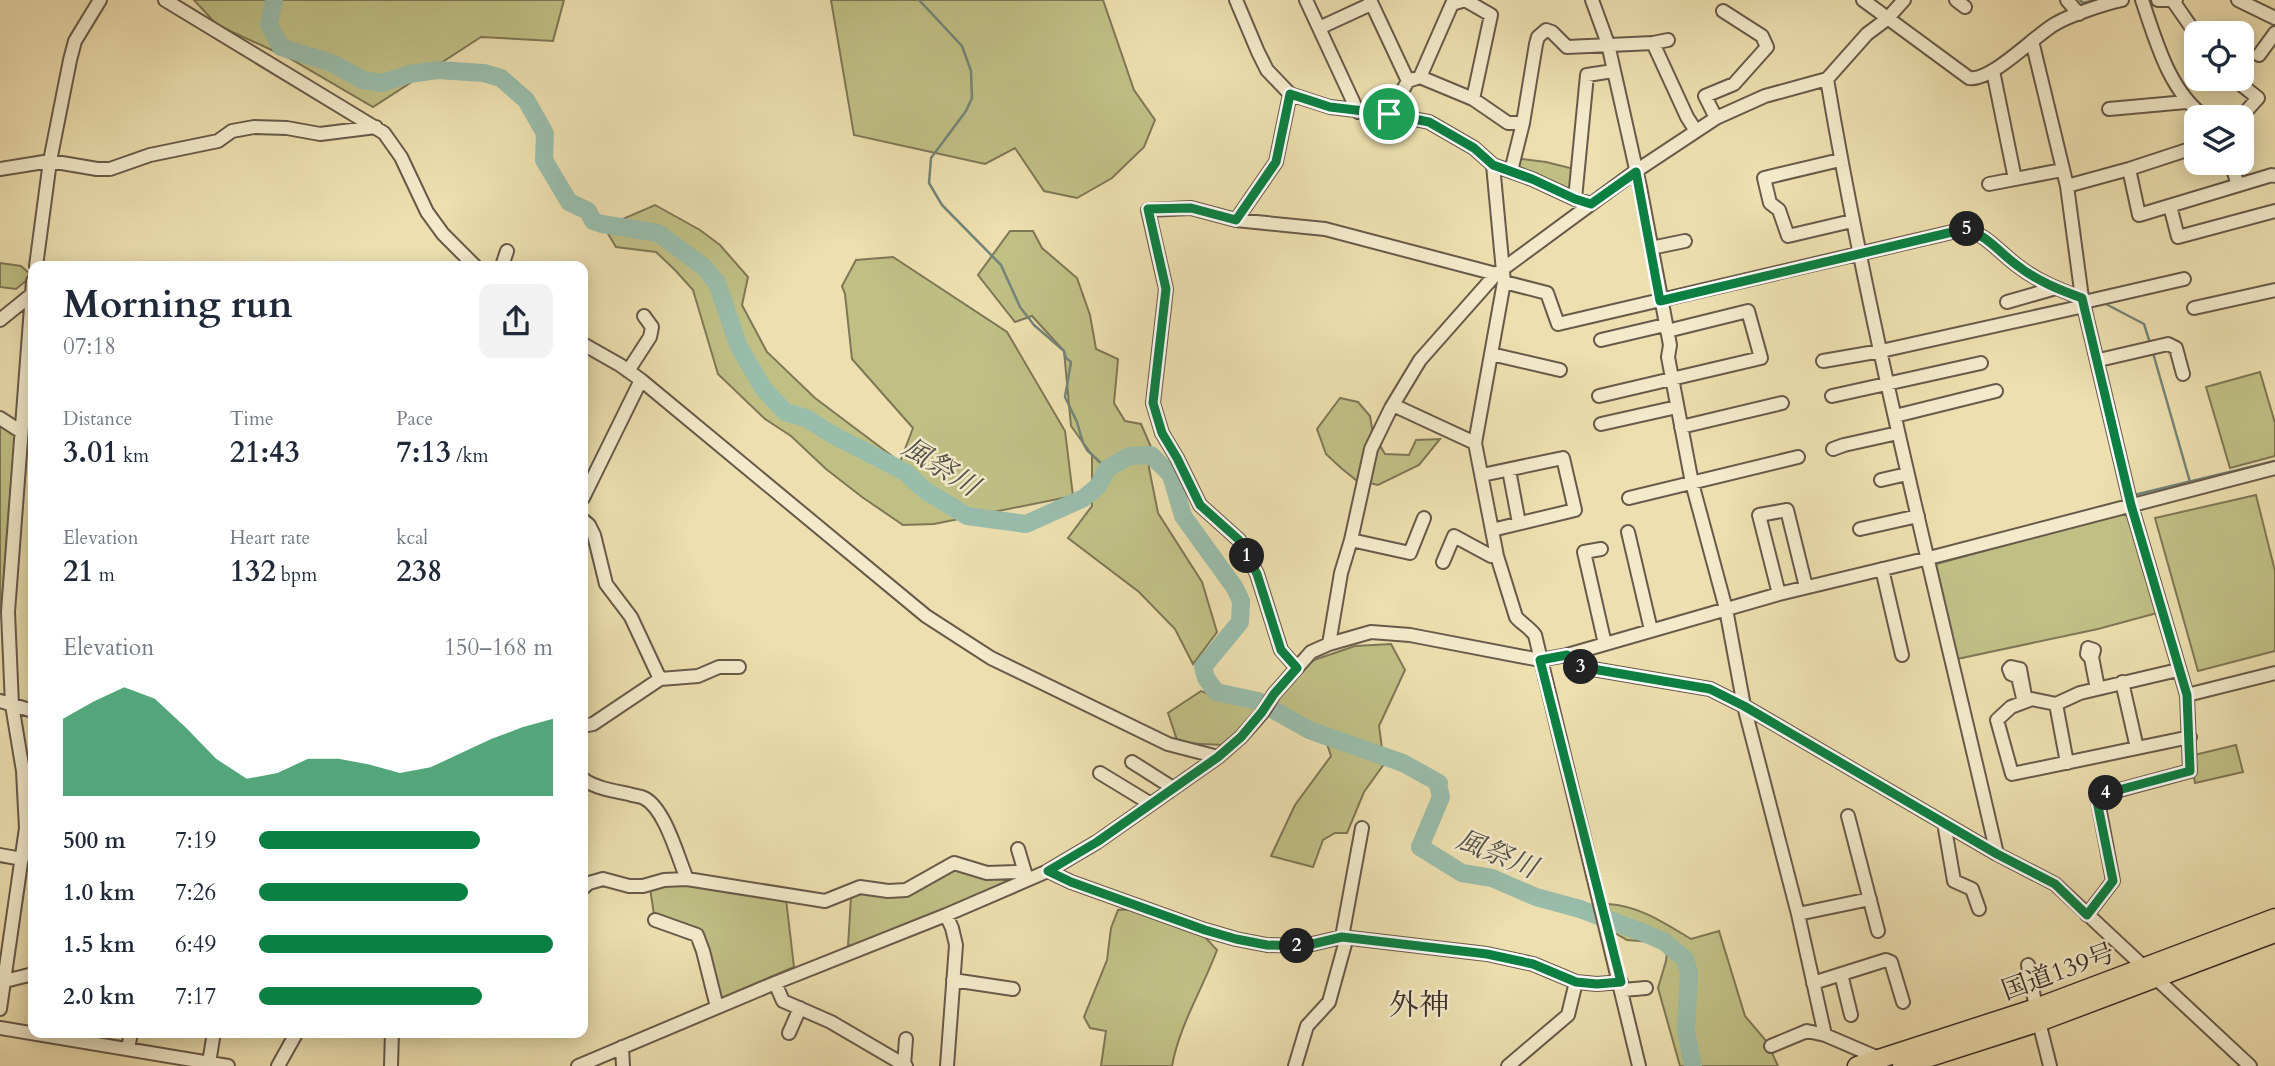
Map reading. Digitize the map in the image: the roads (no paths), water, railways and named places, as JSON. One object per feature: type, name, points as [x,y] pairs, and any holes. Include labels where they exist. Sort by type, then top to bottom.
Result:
[{"type":"highway","name":"国道139号","points":[[2150,973],[2275,918]]},
{"type":"highway","name":"国道139号","points":[[1902,1066],[2150,973],[2275,933]]},
{"type":"highway","name":"国道139号","points":[[1857,1066],[2038,1015]]},
{"type":"street","points":[[37,261],[50,161],[75,41],[100,0]]},
{"type":"street","points":[[165,0],[384,133],[401,157],[427,212],[443,234],[470,261]]},
{"type":"street","points":[[1236,0],[1267,70],[1290,94],[1330,107],[1429,122],[1474,148],[1493,165],[1591,204]]},
{"type":"street","points":[[1306,0],[1358,112]]},
{"type":"street","points":[[1389,114],[1414,79],[1451,4],[1465,0],[1491,15],[1473,99]]},
{"type":"street","points":[[1592,0],[1608,44],[1636,172],[1692,483],[1726,609],[1744,706],[1798,914],[1825,1035]]},
{"type":"street","points":[[1863,0],[1969,78],[1977,79],[1993,71],[2053,24],[2104,2],[2122,0]]},
{"type":"street","points":[[1329,644],[1341,573],[1371,449],[1420,360],[1501,275],[1591,204],[1716,118],[1765,96],[1827,79],[1867,33],[1887,19],[1904,0]]},
{"type":"street","points":[[2067,0],[2079,15]]},
{"type":"street","points":[[2142,0],[2159,50],[2190,105]]},
{"type":"street","points":[[2158,0],[2175,1],[2188,21]]},
{"type":"street","points":[[2238,0],[2275,18]]},
{"type":"street","points":[[1319,28],[1370,2],[1414,79],[1473,99],[1508,123],[1523,123]]},
{"type":"street","points":[[1716,118],[1705,96],[1734,84],[1767,47],[1762,36],[1723,11]]},
{"type":"street","points":[[1511,171],[1523,123],[1538,37],[1546,30],[1552,32],[1567,47],[1668,40]]},
{"type":"street","points":[[2259,55],[2275,33]]},
{"type":"street","points":[[2032,41],[2067,186],[2084,302],[2131,505],[2187,695],[2190,737],[2190,771],[2096,796],[2113,881],[2087,915]]},
{"type":"street","points":[[1653,43],[1696,131]]},
{"type":"street","points":[[1575,199],[1587,75],[1613,71]]},
{"type":"street","points":[[1993,71],[2015,179]]},
{"type":"street","points":[[1827,79],[1852,222],[1898,433],[1997,854]]},
{"type":"street","points":[[2249,91],[2258,98],[2252,105]]},
{"type":"street","points":[[1236,220],[1276,162],[1290,94]]},
{"type":"street","points":[[2109,109],[2186,102]]},
{"type":"street","points":[[0,169],[50,161],[110,169],[150,155],[218,141],[232,131],[254,127],[287,128],[320,135],[376,127]]},
{"type":"street","points":[[2067,186],[2184,151]]},
{"type":"street","points":[[1840,160],[1764,178],[1770,203],[1779,209],[1788,236],[1852,222]]},
{"type":"street","points":[[1493,165],[1501,275],[1491,354],[1475,443],[1497,556],[1516,617],[1530,627],[1535,635],[1622,986],[1639,1066]]},
{"type":"street","points":[[2129,169],[2139,215],[2275,176]]},
{"type":"street","points":[[1989,184],[2062,170]]},
{"type":"street","points":[[2235,175],[2238,185]]},
{"type":"street","points":[[2170,206],[2179,237],[2275,211]]},
{"type":"street","points":[[1297,668],[1281,650],[1257,574],[1239,540],[1200,505],[1162,433],[1153,403],[1166,289],[1148,209],[1191,208],[1236,220],[1325,229],[1501,275],[1548,293],[1558,324],[1965,229],[1971,230],[2003,251],[2018,266],[2084,302]]},
{"type":"street","points":[[1651,248],[1685,241]]},
{"type":"street","points":[[504,261],[507,251]]},
{"type":"street","points":[[1823,361],[2045,320],[2084,302],[2184,278]]},
{"type":"street","points":[[2007,302],[2056,288]]},
{"type":"street","points":[[2194,308],[2275,290]]},
{"type":"street","points":[[0,320],[28,297]]},
{"type":"street","points":[[1599,396],[1762,358],[1748,311],[1601,340]]},
{"type":"street","points":[[628,371],[650,337],[652,327],[644,316]]},
{"type":"street","points":[[28,332],[8,612],[6,703],[23,771],[28,811]]},
{"type":"street","points":[[2099,360],[2168,344],[2176,348],[2183,374]]},
{"type":"street","points":[[588,347],[641,380],[926,616],[991,658],[1168,744],[1218,757]]},
{"type":"street","points":[[1491,354],[1560,370]]},
{"type":"street","points":[[1832,396],[1981,363]]},
{"type":"street","points":[[588,488],[641,380]]},
{"type":"street","points":[[1895,416],[1996,391]]},
{"type":"street","points":[[1681,427],[1782,403]]},
{"type":"street","points":[[1393,405],[1475,443]]},
{"type":"street","points":[[1601,424],[1677,407]]},
{"type":"street","points":[[0,418],[20,431]]},
{"type":"street","points":[[1833,449],[1898,433]]},
{"type":"street","points":[[1629,498],[1798,457]]},
{"type":"street","points":[[1482,475],[1563,458],[1576,510],[1492,530]]},
{"type":"street","points":[[578,1066],[946,915],[1028,877],[1048,871],[1097,842],[1218,757],[1241,737],[1311,652],[1329,644],[1371,632],[1410,635],[1540,660],[1567,655],[1779,594],[2275,468]]},
{"type":"street","points":[[1509,470],[1519,523]]},
{"type":"street","points":[[1881,480],[1907,474]]},
{"type":"street","points":[[1779,594],[1759,515],[1787,510],[1806,587]]},
{"type":"street","points":[[1860,529],[1918,516]]},
{"type":"street","points":[[1351,540],[1410,554],[1424,518]]},
{"type":"street","points":[[588,524],[594,535],[606,584],[631,617],[660,678]]},
{"type":"street","points":[[1628,532],[1651,630]]},
{"type":"street","points":[[1443,562],[1454,536],[1491,556],[1497,556]]},
{"type":"street","points":[[1601,549],[1584,552],[1605,644]]},
{"type":"street","points":[[1882,569],[1902,656]]},
{"type":"street","points":[[1567,655],[1575,666],[1710,689],[1744,706],[1997,854],[2055,884],[2250,1066]]},
{"type":"street","points":[[588,725],[660,678],[698,676],[719,667],[739,667]]},
{"type":"street","points":[[2178,670],[2098,688],[2056,704],[2032,699],[2011,707],[1997,720],[2012,775],[2190,737]]},
{"type":"street","points":[[2187,695],[2275,673]]},
{"type":"street","points":[[2122,682],[2137,748]]},
{"type":"street","points":[[6,703],[28,710]]},
{"type":"street","points":[[2056,704],[2067,763]]},
{"type":"street","points":[[1132,762],[1173,788]]},
{"type":"street","points":[[1100,772],[1152,804]]},
{"type":"street","points":[[588,783],[645,799],[655,807],[665,823],[687,879]]},
{"type":"street","points":[[1847,816],[1878,931]]},
{"type":"street","points":[[1944,823],[1954,881],[1972,889],[1979,909]]},
{"type":"street","points":[[1295,1066],[1307,1026],[1329,1002],[1345,944],[1342,937],[1362,828]]},
{"type":"street","points":[[0,1009],[22,859],[28,835]]},
{"type":"street","points":[[1018,849],[1028,877]]},
{"type":"street","points":[[0,855],[22,859]]},
{"type":"street","points":[[588,884],[603,879],[629,886],[643,886],[664,880],[687,879],[825,901],[860,887],[906,891],[954,863],[987,873],[1016,872],[1028,877]]},
{"type":"street","points":[[1048,871],[1071,882],[1236,939],[1267,945],[1304,946],[1342,937],[1487,954],[1533,964],[1576,982],[1646,988]]},
{"type":"street","points":[[1798,914],[1870,899]]},
{"type":"street","points":[[946,915],[956,945],[947,1066]]},
{"type":"street","points":[[655,919],[697,935],[717,1007]]},
{"type":"street","points":[[1813,983],[1886,960],[1891,962],[1903,1002]]},
{"type":"street","points":[[2028,965],[2050,1066]]},
{"type":"street","points":[[1840,974],[1851,1015]]},
{"type":"street","points":[[5,981],[28,975]]},
{"type":"street","points":[[953,980],[1013,989]]},
{"type":"street","points":[[1508,1066],[1568,1016],[1576,982]]},
{"type":"street","points":[[775,983],[783,1001],[831,1022],[905,1065],[906,1039]]},
{"type":"street","points":[[789,1033],[800,1008]]},
{"type":"street","points":[[0,1028],[28,1031]]},
{"type":"street","points":[[1771,1046],[1807,1031],[1825,1035],[1881,1059]]},
{"type":"street","points":[[98,1038],[128,1049],[228,1066]]},
{"type":"street","points":[[128,1049],[130,1038]]},
{"type":"street","points":[[209,1063],[213,1038]]},
{"type":"street","points":[[278,1066],[294,1038]]},
{"type":"street","points":[[391,1066],[392,1038]]},
{"type":"street","points":[[622,1047],[623,1066]]},
{"type":"waterway","name":"風祭川","points":[[274,0],[269,25],[281,47],[332,63],[363,80],[382,83],[410,74],[437,70],[484,73],[501,78],[526,100],[542,128],[545,134],[544,160],[569,202],[588,211],[593,221],[658,233],[704,267],[717,283],[739,347],[763,388],[785,412],[806,418],[905,472],[926,491],[967,516],[1026,524],[1084,498],[1098,486],[1107,469],[1129,456],[1151,455],[1171,475],[1183,516],[1235,588],[1241,601],[1240,622],[1203,667],[1206,678],[1216,692],[1258,701],[1309,730],[1403,763],[1439,783],[1441,797],[1420,847],[1462,873],[1492,878],[1536,897],[1580,909],[1665,942],[1685,959],[1689,973],[1686,1031],[1693,1066]]},
{"type":"waterway","points":[[919,0],[962,46],[971,71],[972,98],[966,111],[931,158],[929,183],[942,205],[1001,265],[1020,307],[1034,325],[1064,351],[1071,362],[1065,397],[1087,450],[1107,469]]},
{"type":"waterway","points":[[2080,0],[2083,3],[2095,0]]},
{"type":"waterway","points":[[2102,302],[2144,324],[2150,343]]},
{"type":"waterway","points":[[2153,353],[2190,482]]},
{"type":"waterway","points":[[2134,495],[2275,461]]},
{"type":"district","name":"外神","points":[[1419,1005]]}]
